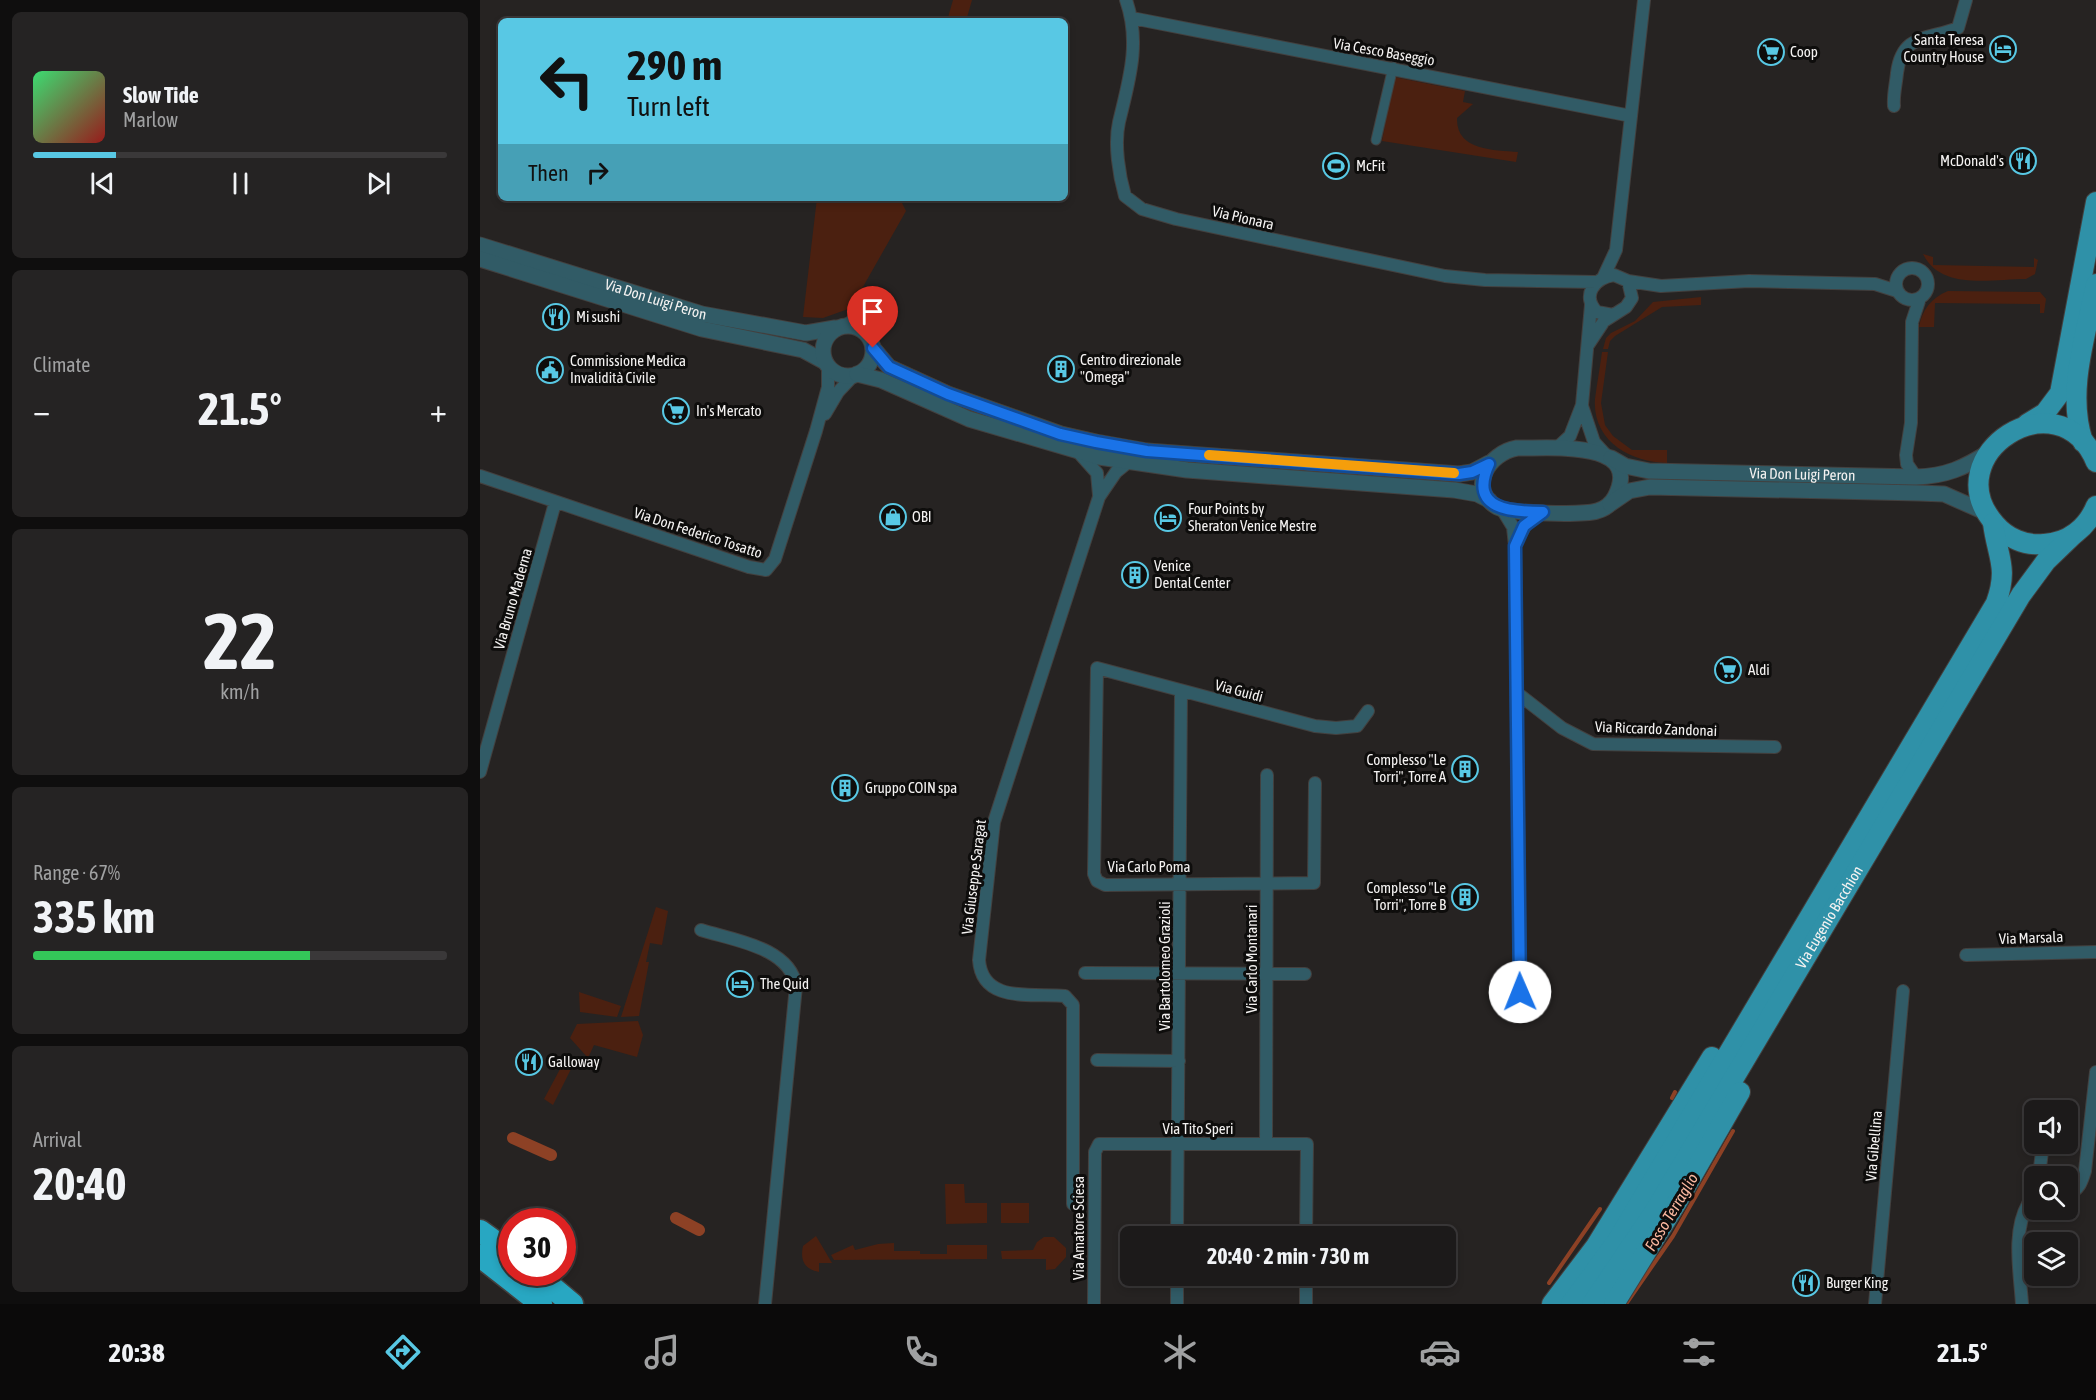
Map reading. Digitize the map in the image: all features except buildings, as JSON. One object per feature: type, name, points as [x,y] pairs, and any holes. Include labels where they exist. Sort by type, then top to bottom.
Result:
[{"type":"highway","points":[[480,1231],[498,1244]]},
{"type":"highway","points":[[480,1256],[541,1304]]},
{"type":"highway","points":[[551,1286],[572,1304]]},
{"type":"main road","points":[[1989,452],[2005,435],[2045,413],[2060,393],[2096,202]]},
{"type":"main road","points":[[2092,455],[2076,417],[2076,396],[2096,284]]},
{"type":"main road","points":[[2025,425],[2047,424],[2060,427],[2092,455]]},
{"type":"main road","name":"Via Eugenio Bacchion","points":[[1592,1304],[1650,1218],[1996,603],[2001,590],[2003,565],[1979,482],[1982,466],[1989,452]]},
{"type":"main road","name":"Via Eugenio Bacchion","points":[[1571,1304],[1617,1241],[1774,994],[2021,595],[2046,561],[2088,520],[2096,507]]},
{"type":"main road","points":[[1990,518],[2010,537],[2031,544],[2052,543],[2073,535]]},
{"type":"main road","points":[[1552,1304],[1596,1246],[1690,1091],[1724,1040],[1774,994]]},
{"type":"main road","points":[[1614,1304],[1726,1119],[1761,1047],[1774,994]]},
{"type":"street","name":"Via Pionara","points":[[1126,0],[1132,18],[1133,63],[1119,123],[1118,151],[1125,196],[1135,205],[1176,219],[1431,274],[1485,280],[1556,282],[1600,280]]},
{"type":"street","points":[[1556,449],[1570,436],[1582,405],[1588,345],[1589,293],[1600,280],[1616,250],[1644,0]]},
{"type":"street","points":[[1894,106],[1899,63],[1905,50],[1910,44],[1926,37],[1958,28],[1966,0]]},
{"type":"street","name":"Via Cesco Baseggio","points":[[1132,18],[1381,68],[1393,67],[1631,116]]},
{"type":"street","points":[[1376,140],[1393,67]]},
{"type":"street","name":"Via Don Luigi Peron","points":[[480,245],[702,314],[806,333],[840,327]]},
{"type":"street","points":[[1616,250],[1632,290],[1630,302]]},
{"type":"street","name":"Via Don Luigi Peron","points":[[480,259],[702,329],[803,350],[826,364]]},
{"type":"street","points":[[1875,284],[1912,268],[1926,275],[1927,290],[1920,298],[1912,322],[1911,423],[1906,455],[1907,464],[1916,477]]},
{"type":"street","points":[[1600,280],[1614,275],[1661,286],[1749,281],[1875,284],[1897,291],[1904,298],[1920,298]]},
{"type":"street","points":[[1897,291],[1898,275]]},
{"type":"street","name":"Via Pionara","points":[[1556,282],[1580,289],[1590,303]]},
{"type":"street","points":[[1588,345],[1602,323],[1630,302],[1661,286]]},
{"type":"street","points":[[856,375],[868,365],[872,346],[871,318],[879,295],[856,319],[840,327],[823,344],[826,364],[840,375],[856,375],[881,381],[969,419],[1080,454],[1127,463],[1187,470],[1454,490],[1477,494],[1495,505]]},
{"type":"street","points":[[1590,303],[1601,315],[1613,315]]},
{"type":"street","points":[[840,327],[861,329],[889,367],[948,394],[1060,434],[1118,447],[1459,474],[1472,472],[1489,464]]},
{"type":"street","name":"Via Don Federico Tosatto","points":[[480,476],[755,569],[766,570],[775,559],[816,431],[828,387],[826,364]]},
{"type":"street","name":"Via Don Federico Tosatto","points":[[816,431],[838,392],[856,375]]},
{"type":"street","points":[[1582,405],[1594,442],[1616,464],[1620,480],[1610,504]]},
{"type":"street","name":"Via Don Luigi Peron","points":[[1489,464],[1500,452],[1508,450],[1590,450],[1608,456],[1625,466],[1649,471],[1916,477],[1938,476],[1958,471],[1989,452]]},
{"type":"street","name":"Via Giuseppe Saragat","points":[[1080,454],[1097,473],[1099,497]]},
{"type":"street","name":"Via Giuseppe Saragat","points":[[1073,1204],[1073,1005],[1065,996],[1007,993],[995,989],[983,976],[979,960],[994,822],[1099,497],[1112,476],[1127,463]]},
{"type":"street","points":[[1489,464],[1484,482],[1495,505],[1513,527],[1515,546],[1520,992]]},
{"type":"street","name":"Via Don Luigi Peron","points":[[1495,505],[1543,512],[1592,512],[1610,504],[1629,491],[1650,487],[1882,492],[1944,494],[1990,518]]},
{"type":"street","name":"Via Bruno Maderna","points":[[480,772],[555,503]]},
{"type":"street","points":[[1515,546],[1524,526],[1543,512]]},
{"type":"street","name":"Via Guidi","points":[[1097,668],[1316,726],[1336,728],[1357,726],[1368,711]]},
{"type":"street","name":"Via Carlo Poma","points":[[1097,668],[1094,874],[1097,882],[1105,885],[1180,882],[1314,883],[1315,783]]},
{"type":"street","name":"Via Bartolomeo Grazioli","points":[[1177,1226],[1181,691]]},
{"type":"street","name":"Via Riccardo Zandonai","points":[[1517,693],[1562,728],[1593,744],[1775,747]]},
{"type":"street","name":"Via Carlo Montanari","points":[[1266,1143],[1267,775]]},
{"type":"street","points":[[701,930],[761,949],[783,963],[795,977],[796,986],[765,1304]]},
{"type":"street","name":"Via Marsala","points":[[1966,955],[2096,952]]},
{"type":"street","points":[[1085,973],[1305,974]]},
{"type":"street","name":"Via Gibellina","points":[[1875,1304],[1903,991]]},
{"type":"street","points":[[1097,1060],[1179,1061]]},
{"type":"street","points":[[2078,1187],[2085,1171],[2096,1072]]},
{"type":"street","name":"Via Tito Speri","points":[[1095,1152],[1099,1144],[1307,1144],[1306,1226]]},
{"type":"street","name":"Via Amatore Sciesa","points":[[1094,1304],[1095,1152]]},
{"type":"street","points":[[2022,1304],[2018,1250],[2021,1216],[2024,1212]]},
{"type":"street","points":[[1177,1286],[1177,1304]]},
{"type":"street","points":[[1306,1286],[1306,1304]]},
{"type":"shaded area","points":[[953,0],[972,0],[967,18],[948,18]]},
{"type":"shaded area","points":[[1394,77],[1465,91],[1463,102],[1473,104],[1457,118],[1458,129],[1463,137],[1478,147],[1518,152],[1516,162],[1382,141]]},
{"type":"shaded area","points":[[817,201],[898,201],[902,203],[906,211],[851,308],[823,318],[803,317]]},
{"type":"shaded area","points":[[1923,254],[1933,257],[1933,265],[2034,267],[2034,258],[2038,260],[2035,274],[2026,279],[1983,281],[1942,274],[1931,266]]},
{"type":"shaded area","points":[[1948,291],[2040,292],[2046,299],[2044,313],[2040,313],[2040,304],[1935,303],[1934,327],[1919,327],[1928,305]]},
{"type":"shaded area","points":[[1701,297],[1701,305],[1662,307],[1615,336],[1610,341],[1608,349],[1603,349],[1606,338],[1611,333],[1635,321],[1653,302]]},
{"type":"shaded area","points":[[1602,352],[1608,352],[1601,403],[1605,425],[1613,436],[1632,450],[1667,450],[1667,463],[1653,462],[1627,453],[1616,446],[1600,427],[1595,399]]},
{"type":"shaded area","points":[[656,907],[668,911],[662,945],[650,943],[646,962],[649,962],[639,1016],[621,1017]]},
{"type":"shaded area","points":[[579,992],[621,1006],[617,1017],[580,1012]]},
{"type":"shaded area","points":[[638,1021],[643,1035],[637,1057],[594,1045],[588,1058],[570,1038],[577,1024]]},
{"type":"shaded area","points":[[567,1056],[575,1061],[553,1105],[544,1099]]},
{"type":"shaded area","points":[[945,1184],[964,1184],[965,1203],[987,1203],[987,1223],[946,1224]]},
{"type":"shaded area","points":[[1001,1203],[1029,1203],[1029,1223],[1001,1223]]},
{"type":"shaded area","points":[[816,1236],[832,1263],[819,1263],[819,1272],[810,1269],[804,1263],[802,1256],[803,1246]]},
{"type":"shaded area","points":[[1044,1237],[1054,1237],[1066,1248],[1066,1257],[1055,1269],[1046,1270],[1046,1259],[1002,1259],[1001,1251],[1033,1250],[1037,1242]]},
{"type":"shaded area","points":[[894,1243],[894,1251],[920,1251],[920,1254],[947,1254],[947,1245],[987,1245],[987,1259],[834,1260],[831,1255],[853,1245],[855,1250],[878,1244]]},
{"type":"waterway","name":"Fosso Terraglio","points":[[1672,1098],[1675,1092]]},
{"type":"waterway","name":"Fosso Terraglio","points":[[1626,1304],[1673,1236],[1733,1131]]},
{"type":"waterway","points":[[513,1138],[551,1155]]},
{"type":"waterway","name":"Fosso Terraglio","points":[[1549,1283],[1600,1209]]},
{"type":"waterway","points":[[676,1218],[699,1230]]},
{"type":"slow traffic","points":[[1209,455],[1454,473]]},
{"type":"place","name":"Santa Teresa Country House","points":[[2003,49]]},
{"type":"place","name":"Coop","points":[[1771,52]]},
{"type":"place","name":"McDonald's","points":[[2023,161]]},
{"type":"place","name":"McFit","points":[[1336,166]]},
{"type":"place","name":"Mi sushi","points":[[556,317]]},
{"type":"place","name":"Centro direzionale \"Omega\"","points":[[1061,369]]},
{"type":"place","name":"Commissione Medica Invalidità Civile","points":[[550,370]]},
{"type":"place","name":"In's Mercato","points":[[676,411]]},
{"type":"place","name":"OBI","points":[[893,517]]},
{"type":"place","name":"Four Points by Sheraton Venice Mestre","points":[[1168,518]]},
{"type":"place","name":"Venice Dental Center","points":[[1135,575]]},
{"type":"place","name":"Aldi","points":[[1728,670]]},
{"type":"place","name":"Complesso \"Le Torri\", Torre A","points":[[1465,769]]},
{"type":"place","name":"Gruppo COIN spa","points":[[845,788]]},
{"type":"place","name":"Complesso \"Le Torri\", Torre B","points":[[1465,897]]},
{"type":"place","name":"The Quid","points":[[740,984]]},
{"type":"place","name":"Galloway","points":[[529,1062]]},
{"type":"place","name":"Burger King","points":[[1806,1283]]},
{"type":"route","points":[[873,348],[889,367],[973,404],[1060,434],[1147,451],[1459,474],[1472,472],[1489,464],[1485,472],[1485,492],[1495,506],[1510,512],[1543,512],[1530,519],[1524,526],[1515,546],[1520,992]]}]
